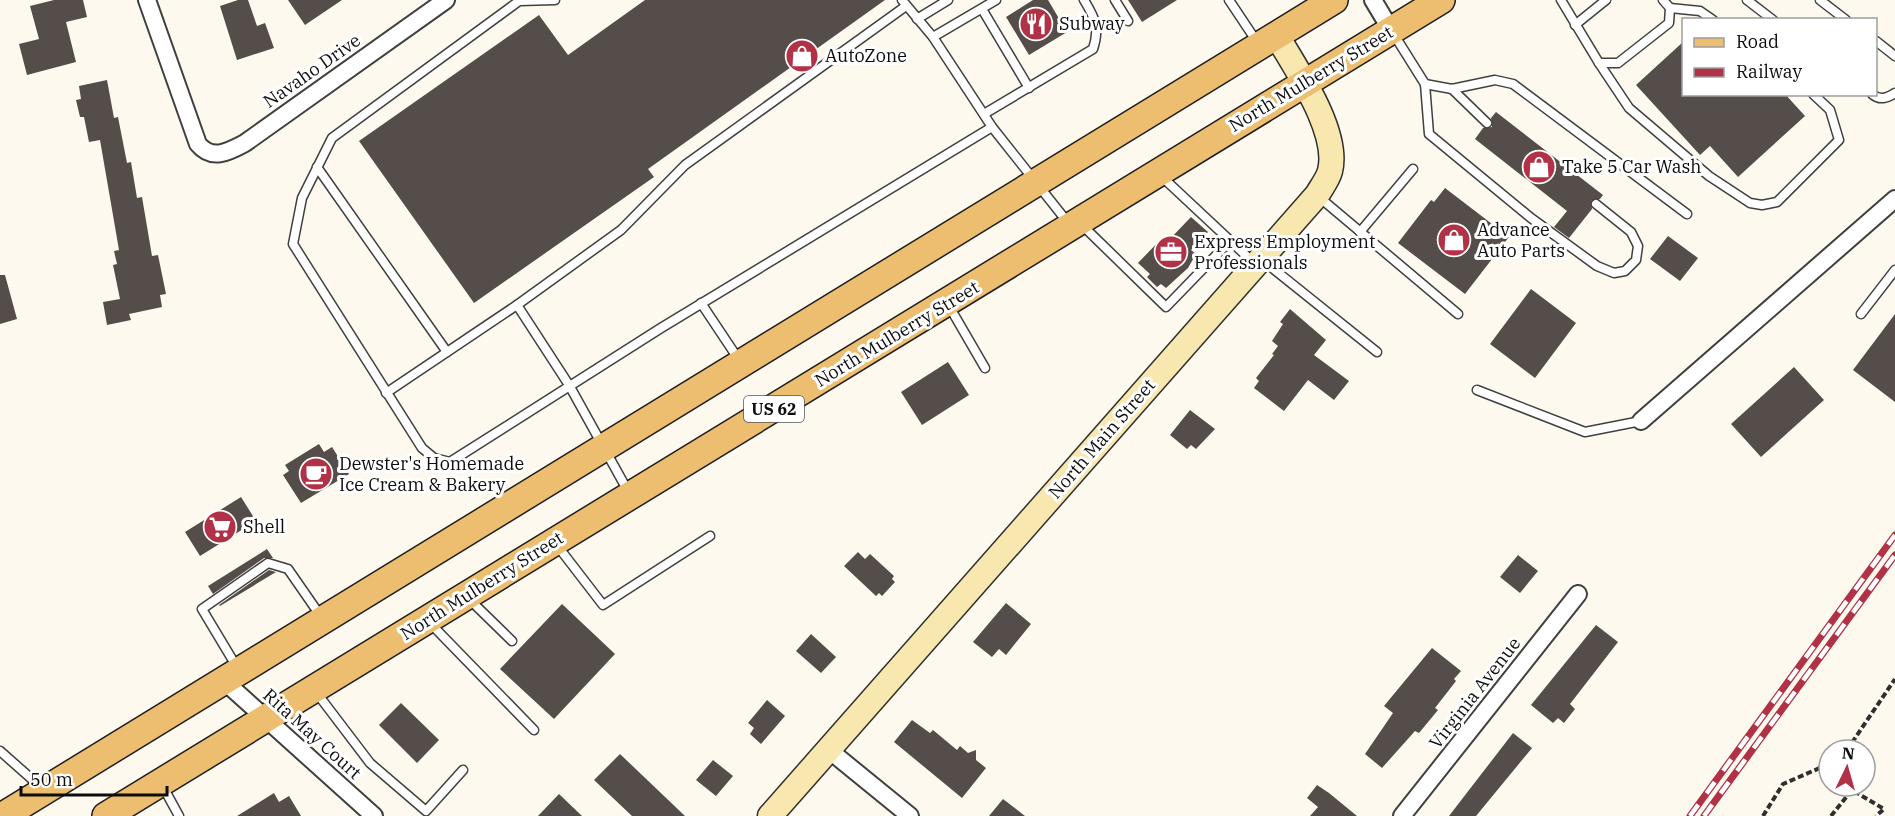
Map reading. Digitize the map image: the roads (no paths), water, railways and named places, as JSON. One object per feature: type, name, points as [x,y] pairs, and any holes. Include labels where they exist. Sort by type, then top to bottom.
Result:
[{"type":"main road","points":[[3,816],[1334,0]]},
{"type":"main road","name":"North Mulberry Street","points":[[106,816],[1441,0]]},
{"type":"street","name":"Navaho Drive","points":[[147,0],[198,144],[205,152],[214,154],[226,153],[245,143],[446,0]]},
{"type":"street","points":[[1373,0],[1391,30]]},
{"type":"street","name":"North Main Street","points":[[770,816],[1317,195],[1330,172],[1329,138],[1304,82],[1268,41]]},
{"type":"street","points":[[1641,421],[1895,199]]},
{"type":"street","name":"Virginia Avenue","points":[[1402,816],[1578,594]]},
{"type":"street","name":"Rita May Court","points":[[232,676],[266,719],[374,816]]},
{"type":"street","points":[[830,750],[910,816]]},
{"type":"lane","points":[[555,0],[519,1],[332,138],[302,198],[293,243],[422,448],[434,458],[450,462],[701,303],[992,127]]},
{"type":"lane","points":[[917,19],[934,4],[948,0]]},
{"type":"lane","points":[[933,37],[996,0]]},
{"type":"lane","points":[[984,114],[1093,49],[1098,36],[1097,21],[1084,0]]},
{"type":"lane","points":[[1115,0],[1128,21]]},
{"type":"lane","points":[[1229,0],[1268,41]]},
{"type":"lane","points":[[1562,0],[1575,25],[1629,108],[1709,176],[1750,203],[1762,205],[1777,202],[1839,140],[1830,110],[1815,96]]},
{"type":"lane","points":[[1575,25],[1606,0]]},
{"type":"lane","points":[[1663,0],[1670,8],[1700,11],[1710,18]]},
{"type":"lane","points":[[1747,0],[1770,18]]},
{"type":"lane","points":[[1820,0],[1843,18]]},
{"type":"lane","points":[[386,393],[517,305],[621,230],[685,165],[904,3],[933,37],[992,127],[1038,183],[1075,225],[1166,307],[1230,241]]},
{"type":"lane","points":[[1599,63],[1618,63],[1669,23],[1670,8]]},
{"type":"lane","points":[[982,9],[1029,88]]},
{"type":"lane","points":[[1391,30],[1425,84],[1429,134],[1531,218],[1597,266],[1614,273],[1625,271],[1635,260],[1638,246],[1631,232],[1596,204]]},
{"type":"lane","points":[[1877,42],[1895,56]]},
{"type":"lane","points":[[1425,84],[1452,89],[1494,80],[1513,84],[1687,214]]},
{"type":"lane","points":[[1452,89],[1487,123]]},
{"type":"lane","points":[[1874,96],[1888,98],[1895,93]]},
{"type":"lane","points":[[317,167],[447,352]]},
{"type":"lane","points":[[1360,232],[1413,169]]},
{"type":"lane","points":[[1157,173],[1230,241],[1377,352]]},
{"type":"lane","points":[[1317,195],[1458,314]]},
{"type":"lane","points":[[1861,314],[1895,270]]},
{"type":"lane","points":[[701,303],[742,364]]},
{"type":"lane","points":[[947,303],[985,368]]},
{"type":"lane","points":[[517,305],[569,385],[630,496]]},
{"type":"lane","points":[[1477,390],[1585,432],[1641,421]]},
{"type":"lane","points":[[554,541],[603,605],[710,536]]},
{"type":"lane","points":[[232,676],[202,609],[268,563],[288,569],[323,621]]},
{"type":"lane","points":[[466,596],[512,641]]},
{"type":"lane","points":[[427,620],[534,730]]},
{"type":"lane","points":[[314,689],[370,763],[426,811],[463,770]]},
{"type":"lane","points":[[0,751],[45,791]]},
{"type":"lane","points":[[160,783],[179,816]]},
{"type":"railway","points":[[1690,816],[1895,535]]},
{"type":"railway","points":[[1704,816],[1895,555]]},
{"type":"place","name":"Subway","points":[[1036,24]]},
{"type":"place","name":"AutoZone","points":[[802,56]]},
{"type":"place","name":"Take 5 Car Wash","points":[[1539,167]]},
{"type":"place","name":"Advance Auto Parts","points":[[1454,240]]},
{"type":"place","name":"Express Employment Professionals","points":[[1171,252]]},
{"type":"place","name":"Dewster's Homemade Ice Cream & Bakery","points":[[316,474]]},
{"type":"place","name":"Shell","points":[[220,527]]}]
